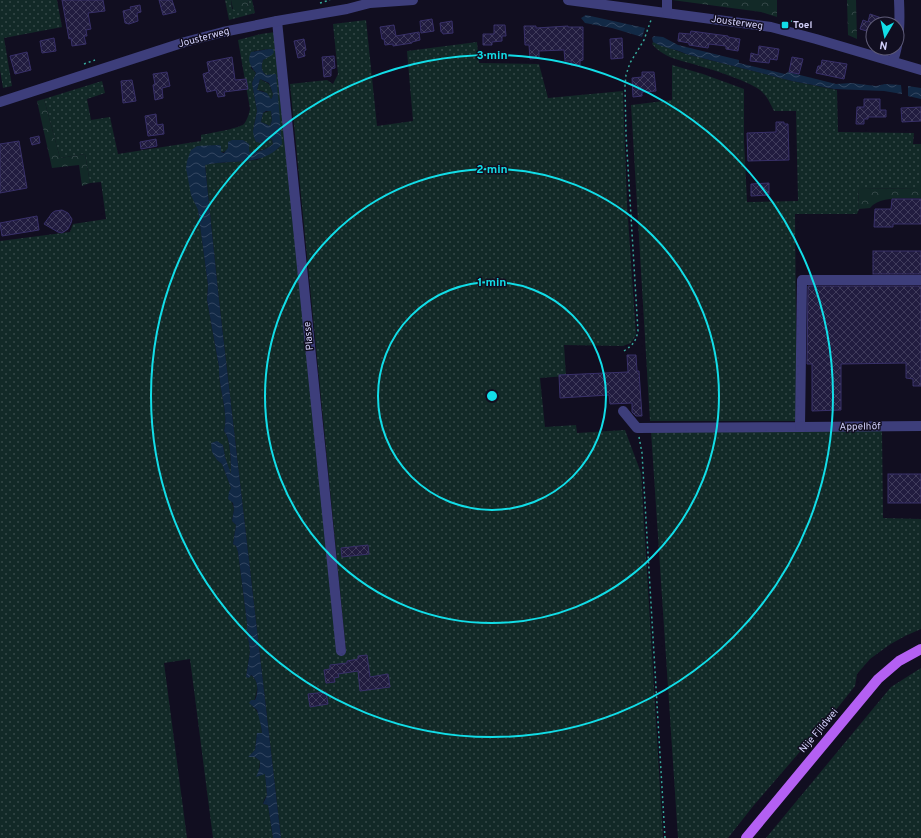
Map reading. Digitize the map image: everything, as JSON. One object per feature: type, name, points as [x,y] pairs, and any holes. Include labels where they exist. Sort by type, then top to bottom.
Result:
[{"type":"main road","name":"Nije Fjildwei","points":[[746,838],[878,678],[899,662],[921,649]]},
{"type":"street","name":"Jousterweg","points":[[0,102],[185,42],[223,32],[277,20],[347,9],[370,2],[413,0]]},
{"type":"street","name":"Jousterweg","points":[[568,0],[667,12],[771,28],[816,39],[921,70]]},
{"type":"street","points":[[667,0],[667,12]]},
{"type":"street","points":[[893,61],[897,50],[900,31],[899,0]]},
{"type":"street","name":"Plasse","points":[[277,20],[341,651]]},
{"type":"street","points":[[800,427],[802,280],[921,280]]},
{"type":"street","points":[[623,411],[637,428]]},
{"type":"street","name":"Appelhôf","points":[[637,428],[921,426]]},
{"type":"path","points":[[624,351],[636,340],[638,331],[626,134],[625,86],[626,75],[630,63],[644,40],[654,11]]},
{"type":"path","points":[[637,428],[642,453],[665,838]]},
{"type":"green space","points":[[0,0],[57,0],[62,27],[4,38],[12,86],[3,88],[0,70]]},
{"type":"green space","points":[[225,0],[231,0],[232,9],[249,6],[248,0],[252,0],[255,13],[229,20]]},
{"type":"green space","points":[[231,0],[248,0],[249,6],[234,10]]},
{"type":"green space","points":[[672,0],[777,0],[777,17],[761,12]]},
{"type":"green space","points":[[847,0],[856,0],[857,39],[848,35]]},
{"type":"green space","points":[[366,20],[377,126],[413,121],[407,51],[477,42],[479,63],[539,64],[548,98],[623,91],[627,204],[636,335],[631,343],[623,346],[564,345],[566,376],[540,378],[545,427],[576,425],[577,433],[625,430],[641,473],[663,838],[281,838],[219,300],[205,164],[257,160],[279,148],[271,75],[266,75],[262,69],[263,60],[266,58],[269,49],[254,51],[251,68],[256,73],[252,83],[257,111],[253,131],[262,143],[272,139],[273,144],[267,148],[255,152],[249,152],[243,140],[232,140],[228,148],[223,152],[221,152],[219,145],[208,146],[191,194],[198,209],[208,285],[207,300],[219,367],[225,416],[224,431],[228,440],[231,458],[231,475],[223,445],[217,460],[222,464],[231,488],[229,492],[234,509],[232,521],[236,525],[233,544],[236,546],[238,552],[250,652],[246,677],[250,675],[256,681],[257,689],[252,706],[257,711],[262,730],[262,734],[257,733],[255,750],[249,757],[255,757],[260,761],[259,773],[265,773],[267,795],[263,804],[268,805],[273,838],[213,838],[190,659],[164,663],[187,838],[0,838],[0,241],[70,232],[73,224],[106,219],[101,182],[90,183],[85,154],[60,158],[44,99],[102,81],[105,93],[87,99],[91,120],[110,117],[118,154],[201,141],[201,135],[241,126],[248,117],[250,109],[238,40],[275,32],[338,652],[346,651],[290,84],[327,80],[333,84],[338,74],[333,24]]},
{"type":"green space","points":[[653,42],[686,54],[792,81],[837,90],[838,132],[914,133],[913,144],[921,144],[921,189],[858,188],[859,209],[857,214],[795,214],[797,421],[650,421],[631,105],[672,100],[672,65],[703,74],[744,89],[744,141],[747,202],[798,201],[796,111],[774,111],[765,95],[754,86],[718,72],[671,57],[656,48],[652,44]]},
{"type":"green space","points":[[260,79],[269,84],[273,94],[271,99],[263,91],[257,90]]},
{"type":"green space","points":[[44,99],[60,158],[85,154],[90,183],[82,186],[79,165],[52,168],[37,101]]},
{"type":"green space","points":[[271,111],[272,120],[270,126],[261,122],[263,113]]},
{"type":"green space","points":[[858,188],[921,189],[921,198],[887,199],[874,204],[870,208],[859,209]]},
{"type":"green space","points":[[651,431],[882,431],[883,518],[921,519],[921,629],[889,645],[870,659],[857,674],[855,686],[754,805],[728,838],[678,838]]},
{"type":"green space","points":[[921,668],[921,838],[766,838],[891,687]]},
{"type":"water","points":[[586,15],[645,28],[642,37],[612,28],[585,23],[581,18]]},
{"type":"water","points":[[654,36],[663,37],[678,45],[739,60],[739,63],[785,74],[788,72],[836,84],[851,83],[876,86],[885,84],[901,85],[902,94],[884,91],[834,89],[792,81],[686,54],[661,46],[653,42],[652,38]]},
{"type":"water","points":[[273,49],[274,52],[272,55],[263,60],[262,69],[266,75],[276,74],[282,144],[275,151],[257,159],[205,165],[219,300],[281,838],[273,838],[268,805],[263,804],[267,795],[265,774],[256,777],[260,767],[260,761],[255,757],[248,757],[255,750],[257,733],[262,733],[257,710],[249,703],[251,700],[255,700],[257,686],[255,679],[251,675],[249,678],[246,677],[250,652],[238,552],[236,546],[233,544],[236,525],[232,521],[234,509],[233,503],[228,499],[231,488],[222,464],[217,460],[212,452],[211,443],[217,441],[223,445],[225,457],[231,474],[229,445],[224,431],[225,416],[219,367],[207,300],[208,285],[198,210],[191,195],[186,168],[191,150],[197,146],[219,145],[221,146],[221,152],[224,153],[228,148],[228,142],[232,140],[243,140],[249,144],[249,152],[261,151],[273,144],[272,139],[262,143],[256,142],[254,137],[253,131],[257,111],[252,83],[256,73],[250,63],[249,58],[251,52]],"holes":[[[260,79],[269,83],[273,94],[271,99],[267,93],[257,90]],[[266,111],[271,111],[272,120],[270,126],[261,122],[263,113]]]},
{"type":"water","points":[[908,86],[921,88],[921,99],[908,96]]},
{"type":"building","points":[[62,0],[103,0],[105,11],[88,13],[91,29],[86,30],[87,36],[84,36],[86,44],[72,46],[71,38],[69,39]]},
{"type":"building","points":[[159,0],[172,0],[176,12],[163,15]]},
{"type":"building","points":[[140,5],[141,12],[137,13],[138,21],[129,24],[125,23],[123,11],[131,9],[130,7]]},
{"type":"building","points":[[432,19],[434,31],[421,33],[420,21]]},
{"type":"building","points":[[863,20],[865,21],[865,30],[860,29]]},
{"type":"building","points":[[452,21],[453,33],[443,34],[441,32],[440,23]]},
{"type":"building","points":[[394,25],[396,36],[419,32],[420,40],[393,46],[393,44],[385,45],[384,39],[382,39],[380,27]]},
{"type":"building","points":[[494,25],[505,25],[506,36],[502,36],[502,41],[492,42],[492,45],[483,45],[483,34],[494,34]]},
{"type":"building","points":[[524,26],[536,26],[536,28],[568,26],[583,27],[583,60],[580,61],[580,65],[571,65],[571,61],[565,61],[564,50],[539,51],[539,58],[530,59],[529,45],[525,45]]},
{"type":"building","points":[[691,31],[740,39],[738,51],[726,49],[726,46],[709,44],[708,48],[689,45],[689,43],[678,41],[679,33],[690,34]]},
{"type":"building","points":[[54,38],[56,51],[42,53],[40,41]]},
{"type":"building","points":[[622,38],[623,58],[611,59],[610,39]]},
{"type":"building","points":[[304,39],[306,50],[304,51],[305,56],[298,58],[294,41]]},
{"type":"building","points":[[759,46],[779,49],[777,60],[770,59],[769,63],[750,61],[751,53],[758,55]]},
{"type":"building","points":[[27,52],[31,70],[15,74],[10,56]]},
{"type":"building","points":[[334,56],[335,68],[331,69],[331,76],[324,77],[322,57]]},
{"type":"building","points":[[232,57],[235,80],[246,79],[248,89],[224,92],[225,96],[218,97],[216,90],[207,92],[203,74],[209,72],[207,62]]},
{"type":"building","points":[[792,57],[803,59],[799,74],[789,72]]},
{"type":"building","points":[[822,60],[847,64],[844,79],[816,73],[818,66],[821,66]]},
{"type":"building","points":[[167,72],[170,86],[162,88],[163,98],[155,100],[153,85],[155,84],[153,74]]},
{"type":"building","points":[[642,72],[654,72],[656,91],[642,92],[642,96],[633,97],[632,78],[642,77]]},
{"type":"building","points":[[132,80],[136,101],[123,103],[121,81]]},
{"type":"building","points":[[864,99],[880,99],[880,110],[886,110],[886,117],[868,117],[868,119],[864,119],[864,124],[856,124],[857,107],[864,107]]},
{"type":"building","points":[[921,107],[921,121],[902,122],[901,108]]},
{"type":"building","points":[[156,114],[157,125],[163,124],[164,134],[148,136],[145,116]]},
{"type":"building","points":[[776,122],[784,122],[784,124],[788,124],[789,160],[748,161],[747,133],[776,132]]},
{"type":"building","points":[[39,136],[40,143],[32,145],[30,138]]},
{"type":"building","points":[[156,139],[157,146],[141,149],[140,142]]},
{"type":"building","points":[[19,141],[27,188],[0,193],[0,144]]},
{"type":"building","points":[[769,183],[769,195],[751,196],[751,184]]},
{"type":"building","points":[[892,199],[921,199],[921,224],[893,224],[893,227],[874,227],[875,209],[891,209]]},
{"type":"building","points":[[62,210],[68,213],[72,219],[68,229],[62,233],[44,224],[52,213]]},
{"type":"building","points":[[37,216],[39,230],[2,236],[0,223]]},
{"type":"building","points":[[873,251],[921,251],[921,274],[873,274]]},
{"type":"building","points":[[808,286],[921,286],[921,386],[913,386],[913,379],[906,378],[906,363],[841,364],[841,410],[812,411],[812,364],[807,364]]},
{"type":"building","points":[[627,355],[636,355],[637,371],[639,371],[642,416],[636,416],[632,412],[632,403],[610,404],[609,395],[560,398],[559,375],[628,372]]},
{"type":"building","points":[[888,474],[921,474],[921,503],[888,503]]},
{"type":"building","points":[[368,545],[369,554],[342,557],[341,548]]},
{"type":"building","points":[[367,655],[370,677],[388,674],[390,687],[360,691],[358,671],[338,674],[339,677],[334,678],[335,682],[326,683],[324,670],[330,669],[330,665],[347,663],[347,661],[358,659],[358,656]]},
{"type":"building","points":[[326,692],[328,704],[310,707],[308,694]]},
{"type":"place","name":"Toel","points":[[785,25]]}]
